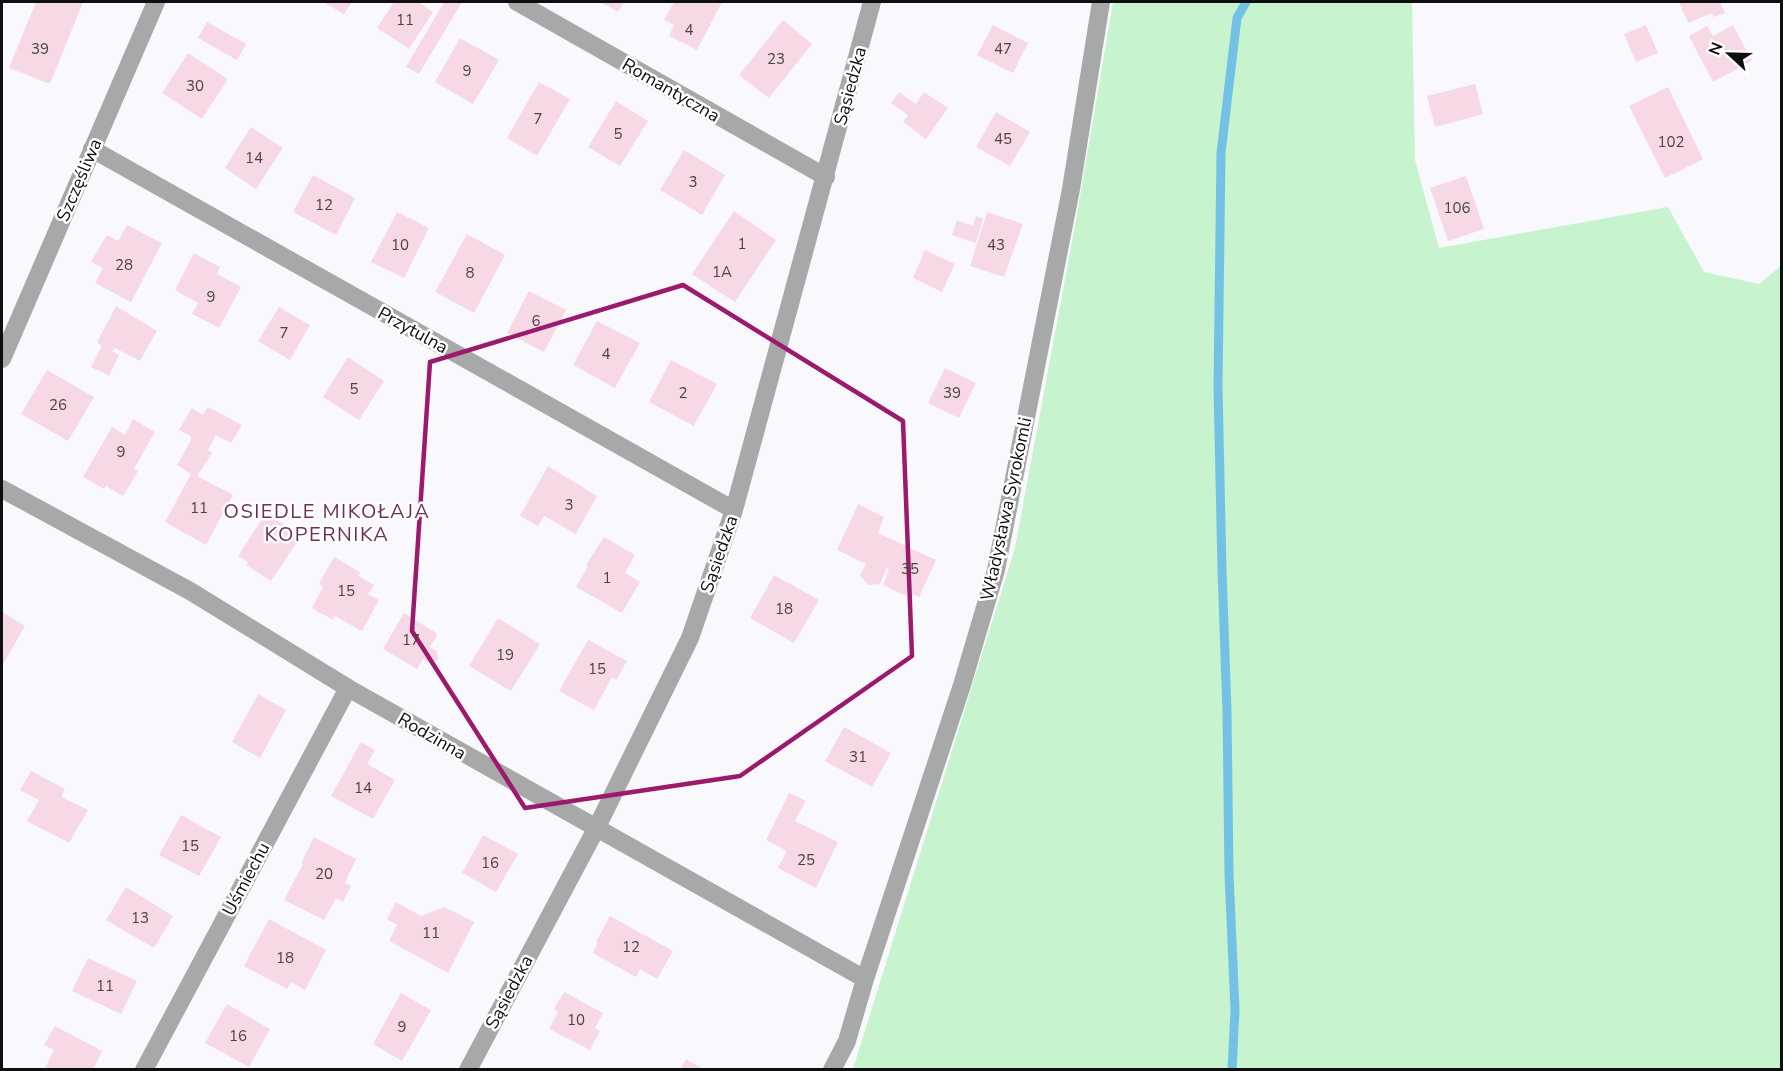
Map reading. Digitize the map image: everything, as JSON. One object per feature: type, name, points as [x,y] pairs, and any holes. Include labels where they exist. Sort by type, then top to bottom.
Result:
[{"type":"street","name":"Szczęśliwa","points":[[2,358],[156,2]]},
{"type":"street","name":"Romantyczna","points":[[517,2],[826,177]]},
{"type":"street","name":"Sąsiedzka","points":[[468,1070],[596,829],[690,638],[734,510],[872,2]]},
{"type":"street","name":"Władysława Syrokomli","points":[[832,1070],[847,1041],[865,979],[962,685],[996,570],[1071,189],[1101,2]]},
{"type":"street","name":"Przytulna","points":[[92,149],[734,510]]},
{"type":"street","name":"Rodzinna","points":[[2,489],[190,591],[348,688],[865,979]]},
{"type":"street","name":"Uśmiechu","points":[[144,1070],[348,688]]},
{"type":"highlighted area","points":[[683,285],[903,421],[912,656],[740,776],[525,808],[412,631],[430,362]]},
{"type":"green space","points":[[1113,2],[1412,2],[1415,160],[1439,248],[1668,207],[1704,272],[1759,284],[1781,266],[1781,1069],[853,1069],[1015,548],[1076,220]]},
{"type":"building","points":[[36,2],[83,2],[50,84],[9,68]]},
{"type":"building","points":[[323,2],[352,2],[344,14]]},
{"type":"building","points":[[394,2],[418,2],[433,12],[409,49],[377,28]]},
{"type":"building","points":[[444,2],[462,2],[419,74],[406,67]]},
{"type":"building","points":[[600,2],[624,2],[618,12]]},
{"type":"building","points":[[674,2],[722,2],[697,50],[669,36],[674,25],[664,20]]},
{"type":"building","points":[[1679,2],[1720,2],[1725,13],[1713,17],[1712,13],[1688,23]]},
{"type":"building","points":[[783,20],[812,44],[769,98],[739,75]]},
{"type":"building","points":[[207,22],[246,44],[237,60],[198,38]]},
{"type":"building","points":[[993,25],[1028,43],[1013,73],[977,55]]},
{"type":"building","points":[[1646,25],[1658,53],[1636,62],[1624,34]]},
{"type":"building","points":[[1733,25],[1752,61],[1713,82],[1689,36],[1707,26],[1713,36]]},
{"type":"building","points":[[460,38],[499,60],[473,104],[435,82]]},
{"type":"building","points":[[188,53],[228,79],[202,119],[162,93]]},
{"type":"building","points":[[539,82],[570,99],[537,156],[507,138]]},
{"type":"building","points":[[1475,84],[1483,114],[1435,127],[1427,96]]},
{"type":"building","points":[[1668,87],[1703,159],[1665,178],[1629,106]]},
{"type":"building","points":[[899,92],[916,104],[924,92],[948,108],[926,139],[903,122],[908,115],[891,103]]},
{"type":"building","points":[[616,101],[648,121],[620,166],[588,147]]},
{"type":"building","points":[[996,112],[1030,132],[1010,166],[976,147]]},
{"type":"building","points":[[251,127],[283,148],[256,189],[225,168]]},
{"type":"building","points":[[684,150],[725,175],[702,215],[660,190]]},
{"type":"building","points":[[313,175],[355,198],[336,235],[293,212]]},
{"type":"building","points":[[1466,176],[1484,229],[1448,241],[1430,188]]},
{"type":"building","points":[[734,211],[776,240],[735,302],[692,274]]},
{"type":"building","points":[[397,212],[429,228],[404,278],[371,262]]},
{"type":"building","points":[[987,212],[1023,224],[1004,277],[970,266]]},
{"type":"building","points":[[976,216],[983,219],[976,243],[952,235],[957,220],[973,226]]},
{"type":"building","points":[[127,225],[162,243],[131,302],[95,283],[103,268],[91,262],[107,235],[118,241]]},
{"type":"building","points":[[467,234],[505,255],[474,313],[435,292]]},
{"type":"building","points":[[925,250],[955,264],[942,292],[913,278]]},
{"type":"building","points":[[194,253],[220,267],[217,274],[241,287],[219,328],[192,314],[198,303],[175,290]]},
{"type":"building","points":[[529,291],[566,310],[544,352],[507,333]]},
{"type":"building","points":[[116,306],[157,331],[140,361],[115,348],[112,351],[119,355],[109,376],[91,367],[102,346],[97,342]]},
{"type":"building","points":[[279,307],[310,325],[290,360],[258,341]]},
{"type":"building","points":[[597,321],[640,343],[615,388],[573,365]]},
{"type":"building","points":[[348,357],[384,381],[359,420],[323,397]]},
{"type":"building","points":[[671,360],[717,384],[694,426],[649,402]]},
{"type":"building","points":[[945,368],[976,383],[959,418],[928,403]]},
{"type":"building","points":[[47,370],[94,397],[68,441],[21,414]]},
{"type":"building","points":[[208,407],[242,425],[231,443],[216,435],[208,450],[212,453],[197,476],[233,495],[206,545],[165,522],[191,474],[177,465],[191,440],[191,436],[179,430],[192,408],[203,415]]},
{"type":"building","points":[[133,419],[155,432],[134,469],[138,471],[123,496],[106,486],[104,489],[83,477],[112,427],[125,435]]},
{"type":"building","points":[[548,466],[597,496],[576,534],[544,516],[538,526],[520,516]]},
{"type":"building","points":[[858,504],[884,517],[878,533],[936,560],[919,597],[907,592],[906,596],[883,585],[889,570],[887,568],[880,584],[868,585],[860,575],[866,564],[837,550]]},
{"type":"building","points":[[266,513],[301,536],[271,581],[246,565],[248,562],[238,556]]},
{"type":"building","points":[[604,537],[635,555],[625,573],[640,582],[622,613],[576,587],[588,566],[586,565]]},
{"type":"building","points":[[334,557],[360,572],[358,576],[374,585],[368,594],[379,600],[362,631],[335,616],[333,620],[312,608],[323,587],[319,584]]},
{"type":"building","points":[[774,575],[819,600],[794,643],[750,618]]},
{"type":"building","points":[[2,612],[25,626],[2,666]]},
{"type":"building","points":[[404,613],[438,634],[430,647],[437,651],[438,660],[429,663],[423,659],[417,669],[383,649]]},
{"type":"building","points":[[498,618],[540,644],[511,691],[469,666]]},
{"type":"building","points":[[588,640],[627,661],[616,680],[612,677],[594,710],[559,691]]},
{"type":"building","points":[[258,694],[286,710],[260,758],[232,742]]},
{"type":"building","points":[[844,727],[891,753],[872,787],[825,761]]},
{"type":"building","points":[[361,742],[375,750],[367,764],[395,780],[373,819],[331,796]]},
{"type":"building","points":[[31,771],[65,789],[61,797],[88,810],[69,843],[27,821],[39,800],[20,790]]},
{"type":"building","points":[[789,793],[806,801],[795,821],[838,842],[816,888],[778,868],[787,851],[766,840]]},
{"type":"building","points":[[181,815],[221,837],[199,876],[159,855]]},
{"type":"building","points":[[483,835],[518,854],[496,892],[462,873]]},
{"type":"building","points":[[314,837],[356,859],[345,883],[351,886],[343,902],[336,898],[324,920],[284,900]]},
{"type":"building","points":[[126,887],[173,916],[154,948],[106,920]]},
{"type":"building","points":[[396,902],[421,916],[444,907],[474,922],[448,973],[389,941],[397,925],[387,919]]},
{"type":"building","points":[[610,916],[673,951],[657,979],[640,969],[636,977],[593,953],[598,943],[596,942]]},
{"type":"building","points":[[269,919],[326,950],[305,990],[291,982],[287,989],[244,966]]},
{"type":"building","points":[[88,958],[137,981],[121,1014],[72,991]]},
{"type":"building","points":[[564,992],[603,1013],[595,1028],[600,1031],[590,1050],[549,1029],[558,1012],[554,1009]]},
{"type":"building","points":[[401,993],[431,1010],[402,1061],[373,1044]]},
{"type":"building","points":[[227,1004],[270,1029],[249,1067],[205,1043]]},
{"type":"building","points":[[55,1026],[102,1051],[93,1070],[44,1070],[54,1050],[44,1045]]},
{"type":"building","points":[[686,1059],[705,1070],[680,1070]]},
{"type":"waterway","points":[[1232,1070],[1235,1010],[1229,874],[1218,387],[1221,153],[1237,18],[1246,2]]},
{"type":"district","name":"OSIEDLE MIKOŁAJA KOPERNIKA","points":[[327,522]]}]
